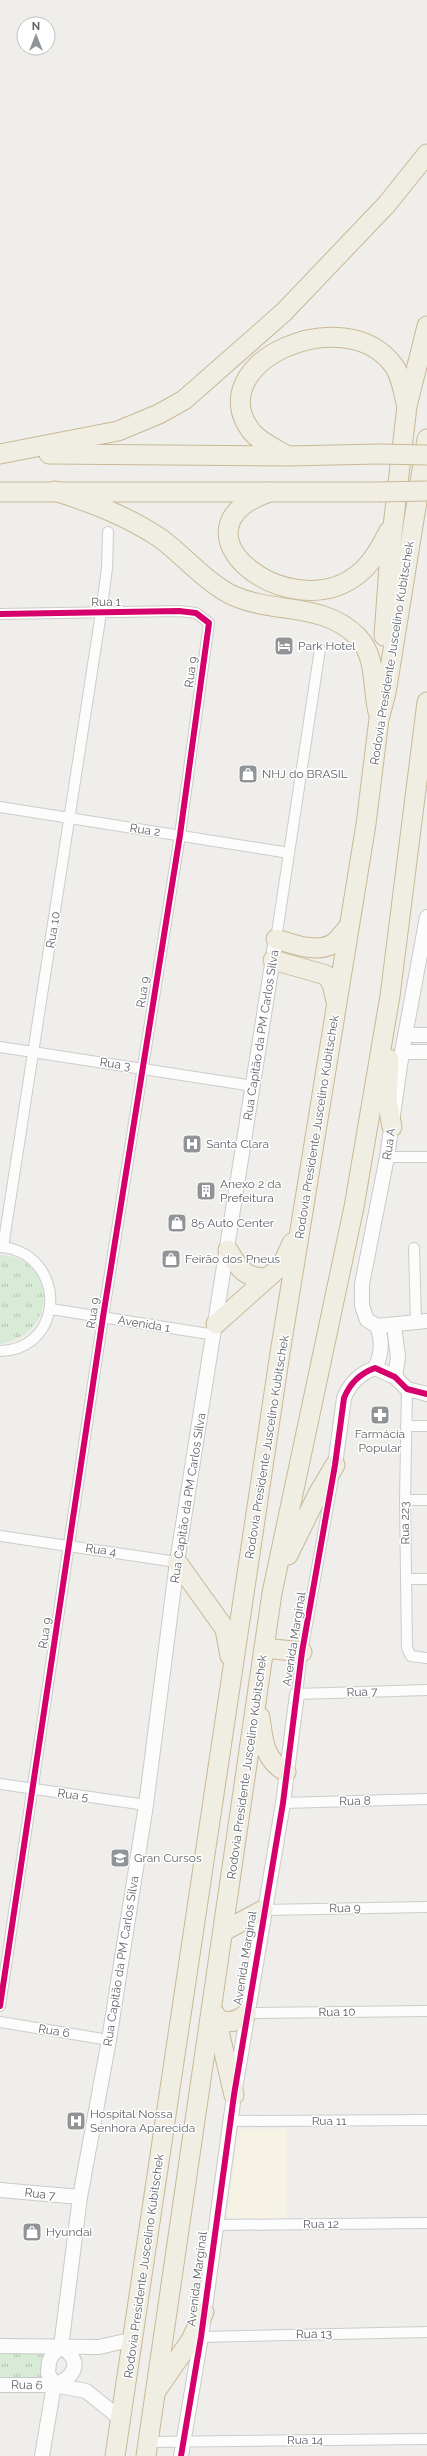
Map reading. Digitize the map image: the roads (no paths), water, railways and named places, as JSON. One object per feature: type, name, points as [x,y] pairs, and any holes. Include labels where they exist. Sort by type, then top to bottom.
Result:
[{"type":"highway","points":[[0,454],[118,431],[159,414],[184,400],[284,312],[387,204],[427,154]]},
{"type":"highway","points":[[379,718],[393,522],[407,406],[427,326]]},
{"type":"highway","points":[[289,456],[264,443],[251,431],[244,418],[242,399],[244,385],[252,371],[272,354],[293,343],[305,339],[330,336],[352,339],[371,345],[388,358],[400,376],[407,406]]},
{"type":"highway","name":"Rodovia Presidente Juscelino Kubitschek","points":[[115,2456],[134,2339],[280,1353],[366,824],[379,718],[386,693],[427,439]]},
{"type":"highway","points":[[0,454],[289,456],[378,454],[427,455]]},
{"type":"highway","points":[[276,490],[256,497],[238,509],[233,515],[228,534],[232,551],[237,558],[256,574],[276,585],[314,590],[329,589],[349,580],[358,575],[374,556],[393,522]]},
{"type":"highway","points":[[0,492],[276,490],[378,492],[427,491]]},
{"type":"highway","points":[[55,491],[115,512],[137,524],[161,539],[232,596],[267,607],[305,610],[340,622],[358,637],[368,653],[379,718]]},
{"type":"highway","name":"Rodovia Presidente Juscelino Kubitschek","points":[[147,2449],[154,2394],[215,2013],[224,1931],[272,1593],[354,1207],[390,996],[427,702]]},
{"type":"highway","points":[[276,939],[310,948],[323,947],[334,943],[349,926]]},
{"type":"highway","points":[[273,960],[326,975],[332,984],[337,1003]]},
{"type":"highway","points":[[390,996],[387,1101],[392,1127]]},
{"type":"highway","points":[[215,1329],[286,1260],[303,1218]]},
{"type":"highway","points":[[228,1250],[243,1272],[254,1278],[266,1278]]},
{"type":"highway","points":[[272,1593],[296,1538],[335,1465]]},
{"type":"highway","points":[[177,1562],[225,1629],[230,1648],[231,1684]]},
{"type":"highway","points":[[264,1648],[302,1652]]},
{"type":"highway","points":[[258,1693],[262,1736],[268,1756],[275,1766],[286,1772]]},
{"type":"highway","points":[[224,1931],[263,1910]]},
{"type":"highway","points":[[215,2013],[223,2022],[234,2022],[247,2013]]},
{"type":"highway","points":[[215,2013],[234,2094]]},
{"type":"highway","points":[[154,2394],[191,2340],[204,2312]]},
{"type":"street","name":"Rua 10","points":[[2,1247],[34,1052],[59,889],[68,818],[101,613],[107,568],[108,532]]},
{"type":"street","name":"Rua 1","points":[[0,614],[188,612],[196,613],[209,623]]},
{"type":"street","name":"Rua 9","points":[[0,2006],[103,1317],[180,835],[209,623]]},
{"type":"street","name":"Rua Capitão da PM Carlos Silva","points":[[62,2347],[80,2198],[109,2040],[146,1805],[177,1562],[228,1250],[320,649]]},
{"type":"street","name":"Rua 2","points":[[0,807],[289,853]]},
{"type":"street","name":"Rua A","points":[[377,1326],[367,1320],[360,1296],[387,1157],[402,1052],[426,924]]},
{"type":"street","points":[[406,1035],[427,1035]]},
{"type":"street","name":"Rua 3","points":[[0,1046],[253,1086]]},
{"type":"street","points":[[402,1052],[427,1052]]},
{"type":"street","points":[[387,1157],[427,1157]]},
{"type":"street","points":[[0,1351],[22,1346],[36,1337],[45,1324],[51,1309],[51,1292],[46,1275],[30,1258],[20,1252],[2,1247]]},
{"type":"street","points":[[335,1465],[344,1398],[347,1390],[361,1374],[375,1368],[380,1359],[382,1346],[377,1326],[394,1326],[422,1321],[414,1248]]},
{"type":"street","name":"Avenida 1","points":[[51,1309],[103,1317],[215,1329]]},
{"type":"street","points":[[394,1326],[398,1357],[396,1377]]},
{"type":"street","points":[[375,1368],[396,1377],[407,1389],[427,1394]]},
{"type":"street","name":"Rua 223","points":[[407,1389],[405,1500],[407,1648],[411,1656],[427,1658]]},
{"type":"street","points":[[406,1426],[427,1426]]},
{"type":"street","name":"Avenida Marginal","points":[[181,2456],[201,2337],[215,2224],[234,2094],[263,1910],[268,1894],[283,1803],[302,1652],[335,1465]]},
{"type":"street","points":[[405,1500],[427,1500]]},
{"type":"street","name":"Rua 4","points":[[0,1536],[177,1562]]},
{"type":"street","points":[[406,1579],[427,1579]]},
{"type":"street","name":"Rua 7","points":[[297,1694],[427,1690]]},
{"type":"street","name":"Rua 5","points":[[0,1784],[146,1805]]},
{"type":"street","name":"Rua 8","points":[[283,1803],[427,1799]]},
{"type":"street","name":"Rua 9","points":[[263,1910],[427,1907]]},
{"type":"street","name":"Rua 10","points":[[247,2013],[427,2011]]},
{"type":"street","name":"Rua 6","points":[[0,2022],[109,2040]]},
{"type":"street","name":"Rua 11","points":[[231,2122],[427,2120]]},
{"type":"street","name":"Rua 7","points":[[0,2190],[80,2198]]},
{"type":"street","name":"Rua 12","points":[[215,2224],[427,2223]]},
{"type":"street","name":"Rua 13","points":[[201,2337],[427,2332]]},
{"type":"street","points":[[0,2346],[99,2347],[134,2339]]},
{"type":"street","points":[[54,2385],[67,2380],[73,2374],[74,2366],[69,2352],[62,2347]]},
{"type":"street","points":[[42,2456],[54,2385],[48,2373],[49,2362],[52,2355],[62,2347]]},
{"type":"street","name":"Rua 6","points":[[0,2385],[54,2385],[86,2391],[122,2419]]},
{"type":"street","name":"Rua 14","points":[[147,2449],[183,2441],[427,2439]]},
{"type":"place","name":"Park Hotel","points":[[284,646]]},
{"type":"place","name":"NHJ do BRASIL","points":[[248,774]]},
{"type":"place","name":"Santa Clara","points":[[192,1144]]},
{"type":"place","name":"Anexo 2 da Prefeitura","points":[[206,1191]]},
{"type":"place","name":"85 Auto Center","points":[[177,1223]]},
{"type":"place","name":"Feirão dos Pneus","points":[[171,1259]]},
{"type":"place","name":"Farmácia Popular","points":[[380,1415]]},
{"type":"place","name":"Gran Cursos","points":[[120,1858]]},
{"type":"place","name":"Hospital Nossa Senhora Aparecida","points":[[76,2121]]},
{"type":"place","name":"Hyundai","points":[[32,2232]]}]
